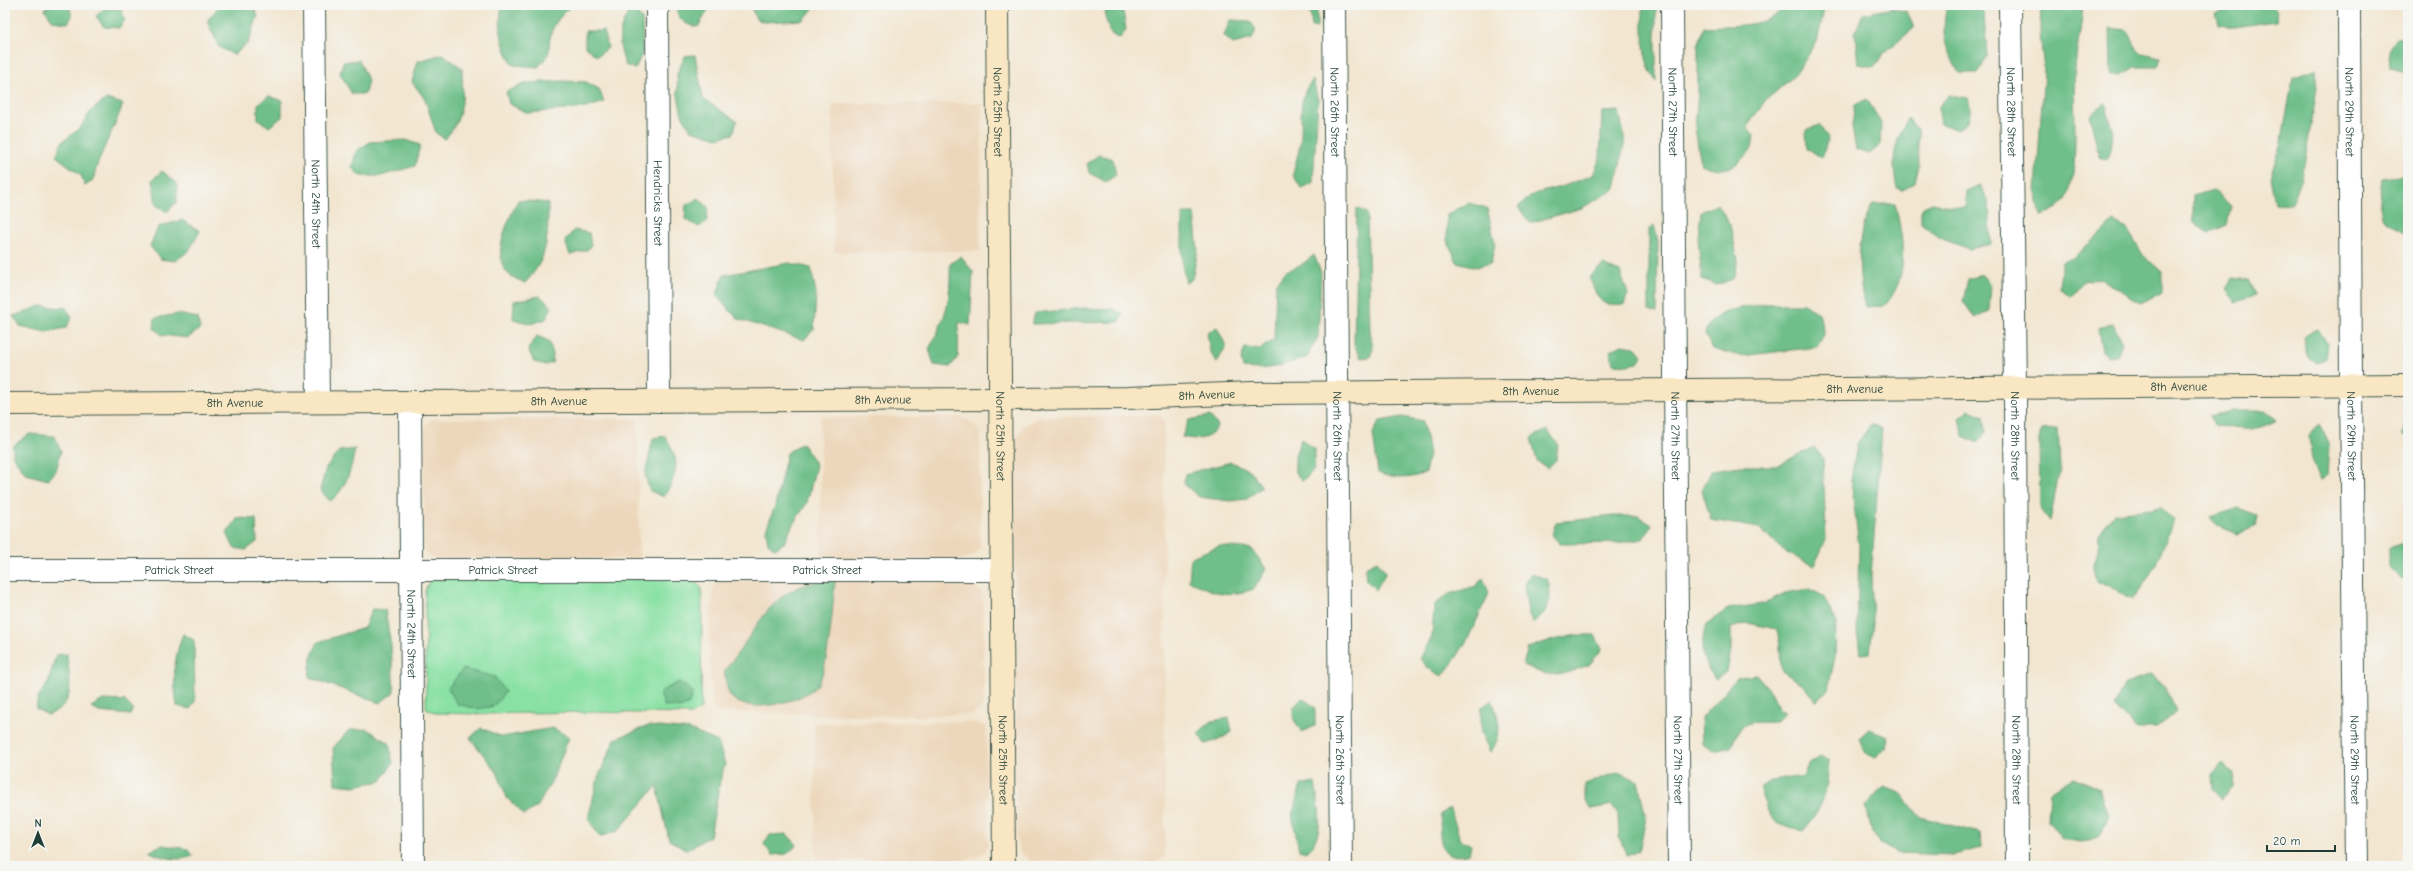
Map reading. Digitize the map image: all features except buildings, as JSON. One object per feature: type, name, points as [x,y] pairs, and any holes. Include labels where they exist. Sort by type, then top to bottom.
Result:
[{"type":"street","name":"North 24th Street","points":[[314,5],[318,402]]},
{"type":"street","name":"Hendricks Street","points":[[657,5],[659,400]]},
{"type":"street","name":"North 25th Street","points":[[997,5],[1004,866]]},
{"type":"street","name":"North 26th Street","points":[[1334,5],[1341,866]]},
{"type":"street","name":"North 27th Street","points":[[1672,5],[1679,866]]},
{"type":"street","name":"North 28th Street","points":[[2010,5],[2015,387],[2017,866]]},
{"type":"street","name":"North 29th Street","points":[[2349,5],[2356,866]]},
{"type":"street","name":"8th Avenue","points":[[5,404],[1000,399],[1338,392],[2408,385]]},
{"type":"street","name":"North 24th Street","points":[[410,402],[413,866]]},
{"type":"street","name":"Patrick Street","points":[[5,570],[1001,570]]},
{"type":"shaded area","points":[[982,103],[980,251],[834,252],[832,104]]},
{"type":"shaded area","points":[[1154,414],[1161,415],[1164,421],[1165,856],[1154,863],[1030,861],[1020,852],[1016,836],[1015,441],[1023,426],[1039,417],[1137,416]]},
{"type":"shaded area","points":[[820,417],[958,417],[968,420],[975,426],[980,434],[980,547],[973,556],[960,560],[821,560]]},
{"type":"shaded area","points":[[638,419],[639,559],[434,558],[428,555],[424,549],[424,428],[430,420]]},
{"type":"shaded area","points":[[721,578],[971,581],[981,592],[983,599],[984,703],[980,710],[973,714],[910,716],[719,712],[712,707],[709,639],[714,586]]},
{"type":"shaded area","points":[[971,722],[986,726],[988,844],[984,852],[976,858],[966,860],[816,861],[814,723]]},
{"type":"green space","points":[[47,5],[69,5],[72,16],[68,23],[53,21],[45,10]]},
{"type":"green space","points":[[220,5],[252,5],[258,16],[248,43],[234,55],[219,47],[207,21]]},
{"type":"green space","points":[[502,5],[572,5],[554,25],[551,33],[548,54],[538,67],[513,65],[503,43],[500,21]]},
{"type":"green space","points":[[676,5],[708,5],[708,10],[698,27],[685,23],[680,18]]},
{"type":"green space","points":[[750,5],[811,5],[813,9],[803,20],[765,22],[756,19]]},
{"type":"green space","points":[[1106,5],[1122,5],[1126,30],[1119,39],[1110,33],[1105,16]]},
{"type":"green space","points":[[1309,5],[1317,5],[1317,28],[1312,27]]},
{"type":"green space","points":[[1643,5],[1656,5],[1656,81],[1651,73],[1645,54]]},
{"type":"green space","points":[[1784,5],[1825,5],[1817,42],[1795,75],[1765,101],[1747,127],[1754,135],[1752,149],[1740,161],[1730,168],[1718,169],[1701,165],[1695,127],[1698,92],[1698,46],[1704,27],[1760,22],[1778,13]]},
{"type":"green space","points":[[1947,5],[1979,5],[1984,14],[1987,56],[1979,73],[1959,73],[1950,55],[1944,33]]},
{"type":"green space","points":[[2041,5],[2083,5],[2074,83],[2075,154],[2071,187],[2066,199],[2059,207],[2041,216],[2036,191],[2044,70],[2040,33]]},
{"type":"green space","points":[[2244,5],[2269,5],[2277,11],[2276,21],[2235,27],[2218,25],[2215,14]]},
{"type":"green space","points":[[104,8],[121,9],[125,20],[119,28],[104,27],[96,16]]},
{"type":"green space","points":[[631,8],[642,19],[643,52],[635,69],[625,65],[620,41],[623,23]]},
{"type":"green space","points":[[1893,8],[1907,12],[1914,28],[1884,53],[1874,67],[1858,64],[1855,33],[1863,14]]},
{"type":"green space","points":[[1230,20],[1250,21],[1256,30],[1252,39],[1233,44],[1224,36]]},
{"type":"green space","points":[[2110,28],[2126,30],[2139,52],[2160,57],[2157,67],[2135,67],[2121,75],[2111,75]]},
{"type":"green space","points":[[585,31],[604,31],[608,48],[597,56],[585,47]]},
{"type":"green space","points":[[2408,37],[2408,73],[2390,69],[2389,50],[2397,38]]},
{"type":"green space","points":[[443,54],[462,68],[461,106],[452,131],[445,139],[436,133],[425,99],[412,82],[418,61]]},
{"type":"green space","points":[[695,55],[703,99],[737,121],[733,134],[717,138],[691,130],[682,115],[678,95],[677,74],[685,56]]},
{"type":"green space","points":[[359,60],[368,80],[365,94],[352,94],[340,73],[343,62]]},
{"type":"green space","points":[[2315,69],[2317,89],[2302,177],[2292,204],[2275,203],[2270,177],[2281,146],[2293,77]]},
{"type":"green space","points":[[1313,80],[1318,100],[1313,183],[1301,188],[1293,175],[1301,137],[1302,103],[1307,87]]},
{"type":"green space","points":[[561,81],[586,82],[599,89],[604,102],[586,108],[528,113],[509,104],[506,92],[526,83]]},
{"type":"green space","points":[[1949,95],[1968,98],[1970,112],[1968,120],[1957,130],[1940,123],[1939,106]]},
{"type":"green space","points":[[269,96],[282,101],[282,117],[269,127],[258,119],[258,104]]},
{"type":"green space","points":[[106,99],[123,104],[99,160],[93,180],[85,186],[81,175],[56,156],[62,142],[80,128],[91,111]]},
{"type":"green space","points":[[1867,99],[1881,123],[1880,145],[1870,154],[1856,150],[1852,126],[1855,105]]},
{"type":"green space","points":[[2105,103],[2114,133],[2107,160],[2099,157],[2090,115]]},
{"type":"green space","points":[[1619,111],[1625,140],[1615,189],[1582,208],[1530,223],[1518,207],[1534,194],[1564,186],[1593,175],[1600,158],[1602,112]]},
{"type":"green space","points":[[1908,118],[1918,131],[1919,166],[1915,182],[1903,190],[1897,188],[1894,160],[1900,135]]},
{"type":"green space","points":[[1819,125],[1828,138],[1822,158],[1807,148],[1806,130]]},
{"type":"green space","points":[[406,140],[420,145],[415,166],[381,176],[360,176],[352,168],[356,151],[370,142]]},
{"type":"green space","points":[[1099,155],[1113,159],[1116,175],[1106,182],[1089,173],[1087,163]]},
{"type":"green space","points":[[162,171],[177,183],[177,202],[167,212],[156,205],[152,180]]},
{"type":"green space","points":[[2408,175],[2408,231],[2401,231],[2383,219],[2379,202],[2382,178]]},
{"type":"green space","points":[[1980,185],[1989,202],[1991,244],[1969,249],[1940,238],[1921,223],[1921,208],[1932,203],[1965,208],[1966,191]]},
{"type":"green space","points":[[2213,190],[2231,206],[2227,225],[2208,233],[2193,222],[2193,196]]},
{"type":"green space","points":[[699,198],[708,207],[707,221],[699,227],[685,219],[686,205]]},
{"type":"green space","points":[[518,200],[548,203],[546,246],[539,265],[525,283],[511,276],[504,269],[501,260],[502,239]]},
{"type":"green space","points":[[1468,203],[1487,208],[1495,243],[1491,263],[1476,267],[1457,262],[1447,240],[1447,215]]},
{"type":"green space","points":[[1718,204],[1730,225],[1738,260],[1733,279],[1717,285],[1702,279],[1698,238],[1701,212]]},
{"type":"green space","points":[[1873,204],[1895,204],[1903,257],[1898,283],[1893,295],[1884,306],[1865,307],[1860,281],[1861,241],[1863,228]]},
{"type":"green space","points":[[1357,208],[1367,213],[1370,330],[1373,349],[1370,357],[1361,358],[1354,345]]},
{"type":"green space","points":[[1182,213],[1194,213],[1198,250],[1192,279],[1186,283],[1182,265]]},
{"type":"green space","points":[[182,220],[200,231],[189,251],[175,261],[160,259],[150,246],[158,227]]},
{"type":"green space","points":[[2113,222],[2127,229],[2143,255],[2162,272],[2162,292],[2141,303],[2100,278],[2083,281],[2071,296],[2059,288],[2062,261],[2073,258]]},
{"type":"green space","points":[[1654,225],[1658,241],[1657,313],[1649,311],[1649,229]]},
{"type":"green space","points":[[574,230],[589,233],[591,246],[587,250],[570,255],[565,241]]},
{"type":"green space","points":[[1314,255],[1321,273],[1318,337],[1307,357],[1276,367],[1260,369],[1243,368],[1241,359],[1245,348],[1260,349],[1274,340],[1276,284],[1286,271],[1300,266]]},
{"type":"green space","points":[[961,256],[973,272],[970,325],[959,322],[958,357],[950,367],[934,365],[929,349],[940,328],[946,308],[950,288],[950,264]]},
{"type":"green space","points":[[789,263],[811,268],[816,293],[814,329],[804,340],[738,319],[716,296],[724,275]]},
{"type":"green space","points":[[1603,265],[1620,272],[1628,294],[1624,305],[1609,305],[1600,300],[1597,296],[1589,277]]},
{"type":"green space","points":[[1982,275],[1991,285],[1989,310],[1975,318],[1963,301],[1968,279]]},
{"type":"green space","points":[[2232,278],[2250,280],[2255,296],[2236,302],[2226,290]]},
{"type":"green space","points":[[540,296],[552,307],[546,319],[531,324],[513,319],[514,301]]},
{"type":"green space","points":[[1764,304],[1804,304],[1819,313],[1824,335],[1817,347],[1741,356],[1712,349],[1705,333],[1714,319],[1729,311]]},
{"type":"green space","points":[[41,306],[66,308],[72,318],[66,328],[46,332],[20,326],[13,316]]},
{"type":"green space","points":[[1084,308],[1112,309],[1123,314],[1119,322],[1032,324],[1035,313]]},
{"type":"green space","points":[[178,314],[198,318],[200,329],[188,338],[162,335],[154,328],[155,318]]},
{"type":"green space","points":[[2113,323],[2122,343],[2117,355],[2108,356],[2102,351],[2098,329]]},
{"type":"green space","points":[[1217,327],[1226,346],[1217,363],[1210,352],[1207,333]]},
{"type":"green space","points":[[2318,329],[2327,343],[2325,359],[2316,363],[2307,356],[2304,336]]},
{"type":"green space","points":[[537,336],[549,341],[553,354],[552,363],[545,365],[534,362],[528,349]]},
{"type":"green space","points":[[1622,345],[1635,347],[1642,355],[1638,363],[1628,365],[1613,364],[1610,351]]},
{"type":"green space","points":[[1969,410],[1984,416],[1986,432],[1978,443],[1963,436],[1959,418]]},
{"type":"green space","points":[[2232,411],[2265,411],[2277,420],[2253,429],[2239,429],[2214,424],[2209,416]]},
{"type":"green space","points":[[1210,416],[1218,426],[1215,431],[1207,437],[1193,439],[1182,437],[1189,420]]},
{"type":"green space","points":[[1402,417],[1423,421],[1429,454],[1425,473],[1407,478],[1390,477],[1378,473],[1373,433],[1380,421]]},
{"type":"green space","points":[[2408,420],[2408,438],[2404,436],[2405,421]]},
{"type":"green space","points":[[1871,424],[1882,429],[1871,576],[1873,622],[1870,653],[1860,654],[1857,631],[1859,546],[1851,480],[1857,444]]},
{"type":"green space","points":[[2319,424],[2329,445],[2327,476],[2320,481],[2312,459],[2309,436]]},
{"type":"green space","points":[[2058,429],[2060,468],[2050,521],[2040,508],[2039,440],[2041,430]]},
{"type":"green space","points":[[1547,430],[1558,444],[1556,460],[1547,468],[1537,461],[1531,438]]},
{"type":"green space","points":[[29,434],[54,436],[61,451],[56,471],[48,480],[26,474],[13,457],[13,446]]},
{"type":"green space","points":[[665,436],[674,453],[676,467],[669,489],[664,497],[650,491],[645,475],[653,438]]},
{"type":"green space","points":[[1301,439],[1315,449],[1314,470],[1303,481],[1295,473],[1295,455]]},
{"type":"green space","points":[[802,443],[816,465],[807,503],[793,524],[784,543],[775,549],[768,543],[766,530],[775,506],[787,453]]},
{"type":"green space","points":[[1814,447],[1823,458],[1826,540],[1814,566],[1787,553],[1759,528],[1711,520],[1702,490],[1712,470],[1740,466],[1776,466]]},
{"type":"green space","points":[[355,449],[350,471],[344,485],[341,491],[330,501],[320,490],[326,468],[339,451]]},
{"type":"green space","points":[[1231,462],[1249,470],[1262,487],[1247,499],[1230,501],[1199,497],[1184,484],[1185,474]]},
{"type":"green space","points":[[2161,508],[2173,520],[2156,562],[2146,581],[2133,600],[2118,590],[2096,581],[2093,567],[2098,551],[2099,534],[2114,513]]},
{"type":"green space","points":[[2238,508],[2257,515],[2255,527],[2237,534],[2217,526],[2210,517]]},
{"type":"green space","points":[[1614,516],[1638,516],[1652,525],[1643,539],[1618,543],[1560,544],[1552,535],[1556,522]]},
{"type":"green space","points":[[238,518],[256,519],[257,542],[246,550],[234,548],[227,533]]},
{"type":"green space","points":[[2408,541],[2408,579],[2401,580],[2389,568],[2389,548]]},
{"type":"green space","points":[[1220,546],[1252,549],[1266,569],[1254,589],[1228,594],[1206,589],[1189,581],[1191,557]]},
{"type":"green space","points":[[1377,561],[1386,572],[1376,590],[1366,580],[1365,567]]},
{"type":"green space","points":[[1531,573],[1548,580],[1550,594],[1547,609],[1533,623],[1528,612],[1524,585]]},
{"type":"green space","points":[[1483,578],[1489,593],[1463,647],[1450,667],[1442,676],[1428,668],[1420,658],[1432,637],[1434,605],[1449,594],[1476,586]]},
{"type":"green space","points":[[433,579],[691,579],[701,587],[702,597],[701,709],[692,714],[584,712],[478,714],[436,713],[426,708],[425,591],[428,583]]},
{"type":"green space","points":[[835,580],[828,650],[822,676],[818,684],[811,691],[788,701],[760,706],[747,705],[737,702],[729,693],[724,671],[768,610],[794,589],[812,583]]},
{"type":"green space","points":[[1810,589],[1823,596],[1836,621],[1835,657],[1828,689],[1816,702],[1803,685],[1782,671],[1779,640],[1776,629],[1748,623],[1731,628],[1731,649],[1727,672],[1715,679],[1706,664],[1702,653],[1706,624],[1728,609],[1762,604],[1785,593]]},
{"type":"green space","points":[[372,609],[385,610],[391,646],[394,692],[380,703],[309,677],[311,658],[318,642],[364,628]]},
{"type":"green space","points":[[183,634],[194,640],[195,701],[190,709],[177,706],[176,696],[175,670],[177,652]]},
{"type":"green space","points":[[1577,635],[1595,635],[1602,649],[1589,665],[1566,673],[1546,675],[1523,665],[1528,648],[1548,641]]},
{"type":"green space","points":[[67,654],[70,682],[68,698],[58,711],[48,715],[36,709],[38,697],[48,683],[56,655]]},
{"type":"green space","points":[[463,669],[495,677],[505,692],[494,706],[478,709],[457,704],[448,688]]},
{"type":"green space","points":[[2152,674],[2165,686],[2176,711],[2157,728],[2136,728],[2114,706],[2125,683]]},
{"type":"green space","points":[[1757,675],[1772,693],[1778,709],[1785,712],[1776,722],[1747,724],[1739,731],[1731,747],[1714,751],[1702,743],[1701,718],[1738,677]]},
{"type":"green space","points":[[679,682],[693,692],[689,704],[680,708],[664,706],[660,692]]},
{"type":"green space","points":[[1302,698],[1315,707],[1315,726],[1302,732],[1294,720],[1293,708]]},
{"type":"green space","points":[[103,700],[125,701],[133,709],[130,715],[99,712],[91,707]]},
{"type":"green space","points":[[1492,700],[1497,713],[1499,733],[1490,752],[1481,733],[1481,708]]},
{"type":"green space","points":[[1229,718],[1232,732],[1219,740],[1205,744],[1198,733],[1212,721]]},
{"type":"green space","points":[[648,726],[690,730],[718,742],[725,764],[720,781],[710,836],[687,850],[669,840],[657,786],[618,831],[600,837],[588,819],[598,778],[615,739]]},
{"type":"green space","points":[[481,728],[502,737],[553,728],[569,737],[553,778],[538,806],[524,815],[507,798],[497,772],[470,738]]},
{"type":"green space","points":[[367,729],[389,743],[393,763],[381,781],[354,786],[335,784],[333,748],[349,730]]},
{"type":"green space","points":[[1869,729],[1888,736],[1886,748],[1876,758],[1865,753],[1859,738]]},
{"type":"green space","points":[[1820,757],[1829,759],[1824,798],[1816,814],[1803,831],[1792,829],[1777,823],[1769,813],[1759,788],[1771,781],[1803,776],[1808,765]]},
{"type":"green space","points":[[2224,763],[2233,774],[2232,787],[2223,799],[2214,789],[2213,773]]},
{"type":"green space","points":[[1619,772],[1638,781],[1646,818],[1639,851],[1627,856],[1619,837],[1618,814],[1612,805],[1591,809],[1585,799],[1585,784]]},
{"type":"green space","points":[[2074,777],[2100,789],[2109,816],[2098,837],[2082,842],[2062,839],[2048,821],[2050,792]]},
{"type":"green space","points":[[1315,783],[1320,819],[1319,828],[1313,844],[1307,852],[1299,850],[1292,815],[1301,785]]},
{"type":"green space","points":[[1883,787],[1901,793],[1920,817],[1980,833],[1981,848],[1954,855],[1896,853],[1879,843],[1872,832],[1866,806]]},
{"type":"green space","points":[[1450,808],[1460,839],[1471,845],[1469,854],[1458,856],[1450,855],[1442,846],[1440,839],[1441,814]]},
{"type":"green space","points":[[787,834],[797,845],[787,854],[772,855],[764,844],[770,835]]},
{"type":"green space","points":[[162,845],[188,849],[193,856],[176,859],[159,856],[148,851]]}]
